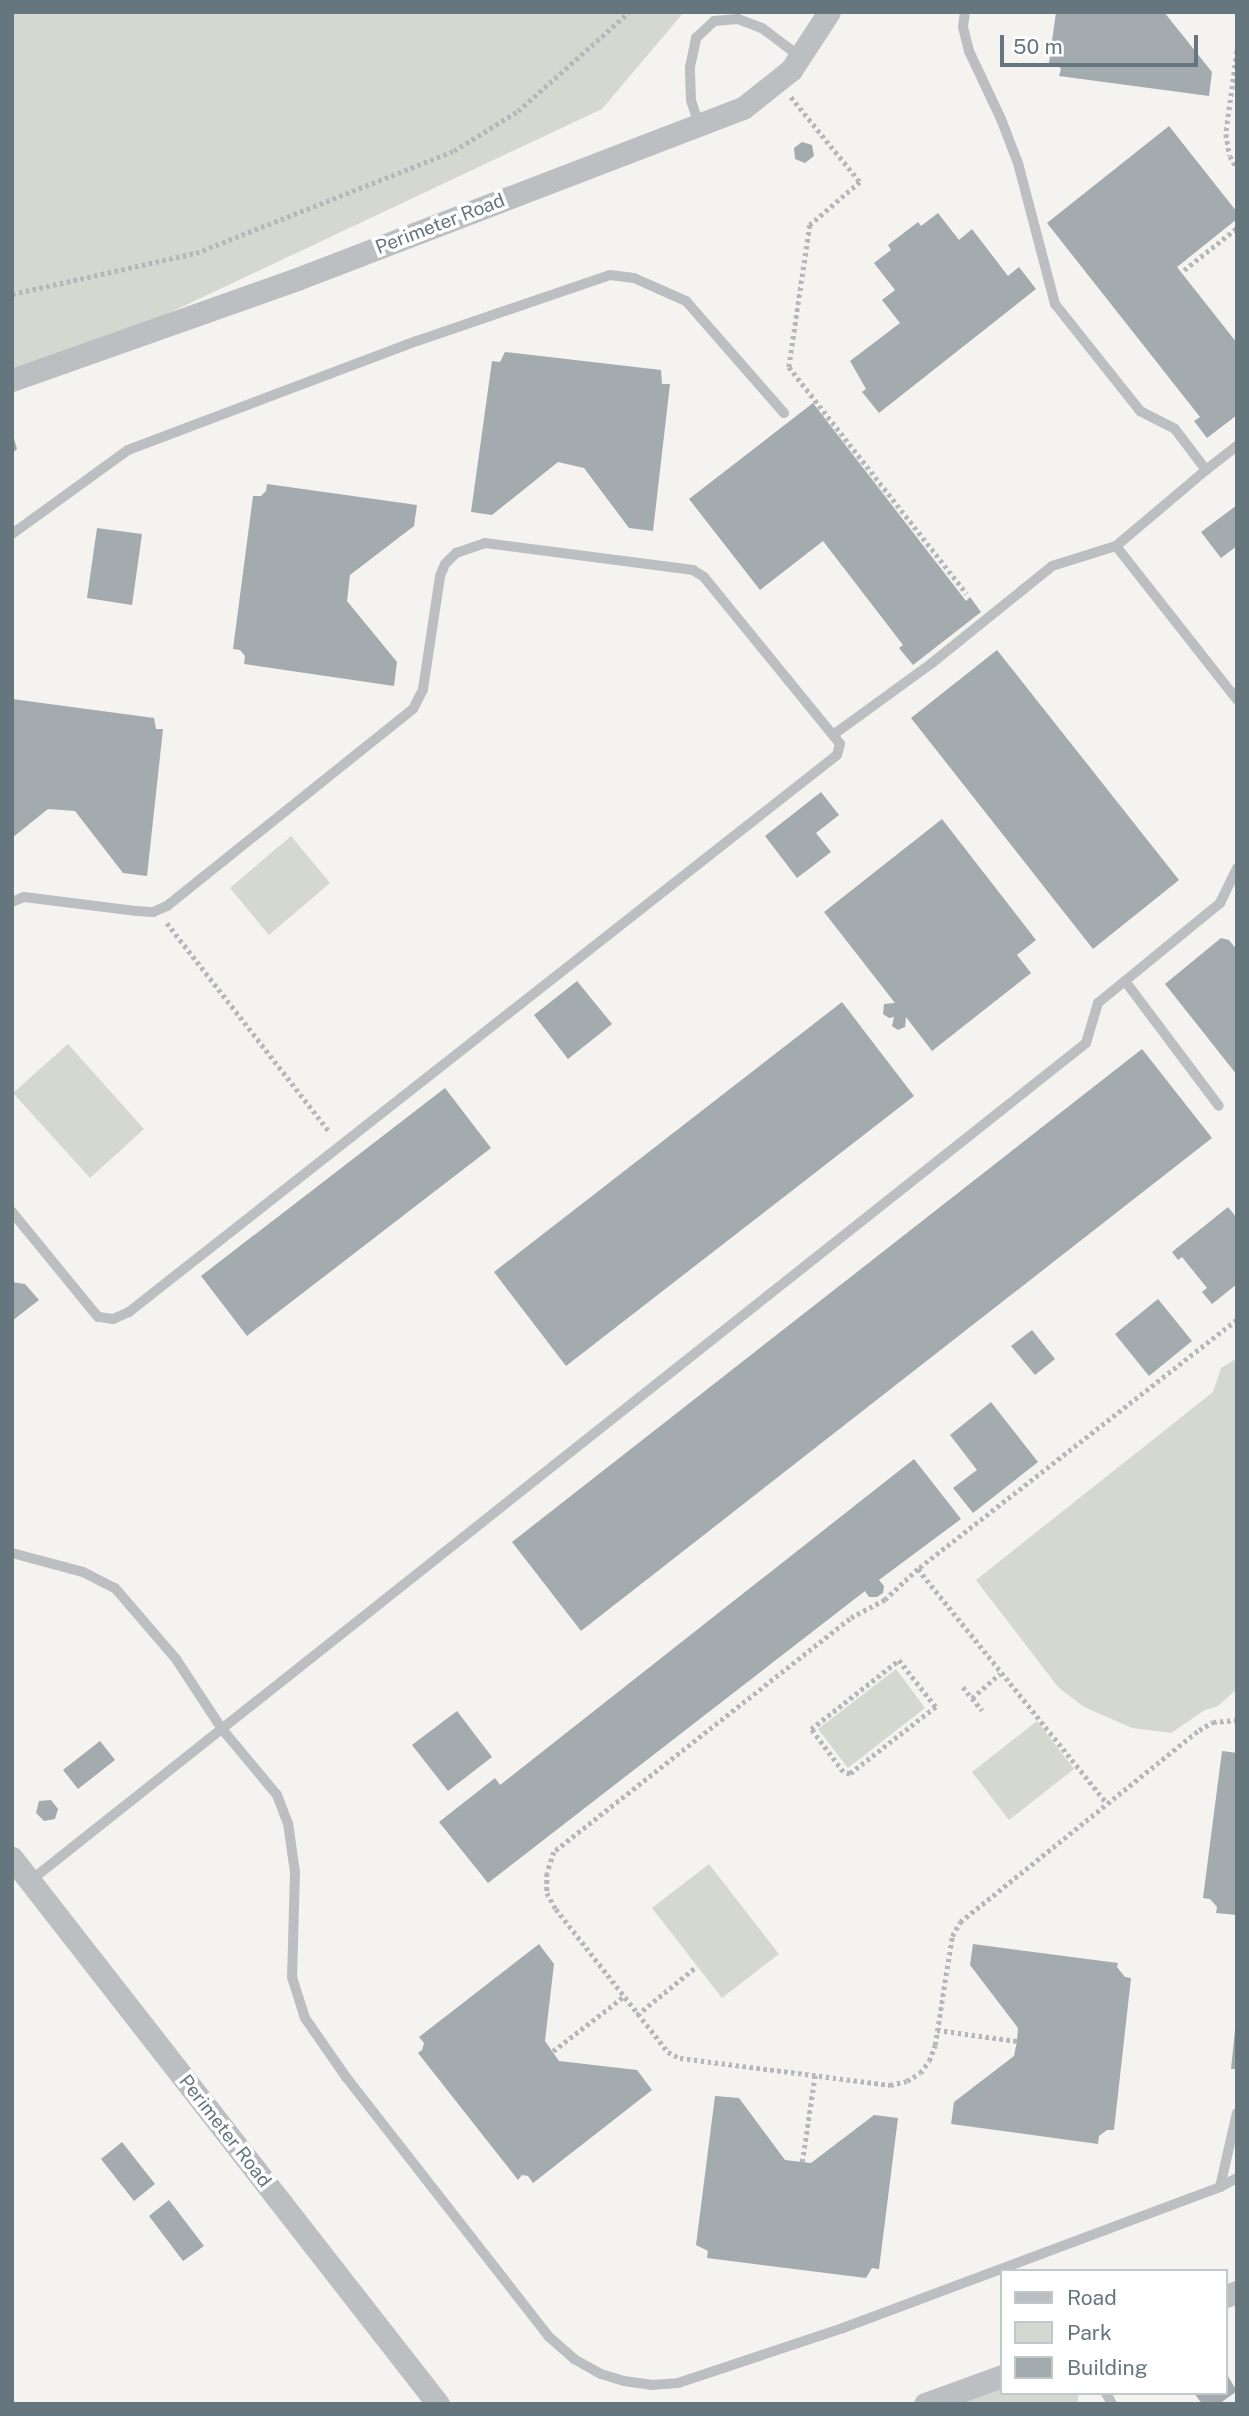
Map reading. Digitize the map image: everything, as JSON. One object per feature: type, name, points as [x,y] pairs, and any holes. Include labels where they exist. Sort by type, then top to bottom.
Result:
[{"type":"street","name":"Perimeter Road","points":[[12,380],[297,279],[743,108],[790,70],[829,12]]},
{"type":"street","name":"Perimeter Road","points":[[12,1858],[438,2404]]},
{"type":"street","points":[[925,2404],[1000,2377]]},
{"type":"lane","points":[[965,12],[963,27],[969,51],[1001,119],[1017,163],[1055,304],[1140,411],[1175,429],[1206,470]]},
{"type":"lane","points":[[699,125],[691,100],[690,67],[696,38],[714,21],[738,19],[762,28],[799,57]]},
{"type":"lane","points":[[12,534],[128,450],[417,341],[610,275],[634,278],[661,287],[686,301],[784,413]]},
{"type":"lane","points":[[833,735],[932,663],[1052,566],[1116,546],[1237,446]]},
{"type":"lane","points":[[12,902],[24,897],[137,912],[167,906],[413,709],[423,689],[440,576],[445,564],[468,546],[485,543],[693,570],[704,576],[840,744],[837,755],[129,1312],[113,1319],[98,1317],[86,1306],[12,1212]]},
{"type":"lane","points":[[1116,546],[1237,700]]},
{"type":"lane","points":[[30,1881],[1086,1043],[1098,1003],[1220,903],[1237,868]]},
{"type":"lane","points":[[1125,981],[1219,1106]]},
{"type":"lane","points":[[12,1553],[83,1572],[115,1588],[176,1659],[222,1729],[277,1796],[288,1823],[295,1872],[292,1978],[297,1999],[311,2029],[548,2336],[574,2359],[601,2374],[624,2381],[651,2385],[678,2383],[843,2328],[1000,2269]]},
{"type":"lane","points":[[1220,2187],[1237,2113]]},
{"type":"lane","points":[[1001,2269],[1220,2187],[1237,2178]]},
{"type":"path","points":[[12,294],[196,253],[454,151],[517,111],[629,12]]},
{"type":"path","points":[[1237,51],[1226,134],[1230,156],[1237,168]]},
{"type":"path","points":[[778,80],[860,183],[810,225],[789,367],[967,594]]},
{"type":"path","points":[[1184,270],[1237,228]]},
{"type":"path","points":[[157,910],[340,1146]]},
{"type":"path","points":[[1237,1320],[918,1569],[885,1600],[850,1619],[554,1852],[547,1873],[547,1893],[556,1909],[658,2043],[680,2059],[890,2085],[906,2081],[920,2073],[929,2061],[952,1936],[960,1922],[1106,1802],[1199,1730],[1213,1721],[1237,1720]]},
{"type":"path","points":[[918,1569],[1000,1674],[1106,1802]]},
{"type":"path","points":[[899,1660],[936,1707],[850,1774],[843,1772],[811,1729],[899,1660]]},
{"type":"path","points":[[972,1698],[1000,1674]]},
{"type":"path","points":[[963,1687],[982,1710]]},
{"type":"path","points":[[637,2015],[697,1966]]},
{"type":"path","points":[[553,2051],[623,1997]]},
{"type":"path","points":[[937,2029],[1017,2041]]},
{"type":"path","points":[[802,2162],[815,2075]]},
{"type":"green space","points":[[12,12],[684,12],[602,109],[12,387]]},
{"type":"green space","points":[[291,836],[330,883],[269,935],[230,888]]},
{"type":"green space","points":[[68,1044],[144,1129],[90,1178],[13,1093]]},
{"type":"green space","points":[[1234,1360],[1237,1361],[1237,1689],[1218,1706],[1205,1710],[1171,1733],[1132,1728],[1084,1707],[1058,1687],[976,1580],[1213,1392],[1221,1368]]},
{"type":"green space","points":[[896,1669],[925,1708],[848,1768],[818,1729]]},
{"type":"green space","points":[[1037,1721],[1074,1769],[1009,1820],[972,1772]]},
{"type":"green space","points":[[709,1864],[779,1954],[722,1998],[652,1908]]},
{"type":"green space","points":[[1000,2377],[1000,2395],[1078,2395],[1078,2404],[925,2404]]},
{"type":"building","points":[[1056,12],[1164,12],[1212,72],[1209,96],[1059,76],[1061,69],[1057,64],[1049,63]]},
{"type":"building","points":[[1169,126],[1237,212],[1237,219],[1177,267],[1237,343],[1237,415],[1207,438],[1194,421],[1200,417],[1047,223]]},
{"type":"building","points":[[802,142],[812,145],[814,156],[805,163],[795,159],[794,148]]},
{"type":"building","points":[[938,213],[959,240],[972,229],[1008,276],[1019,267],[1036,289],[879,413],[862,392],[866,389],[850,361],[900,323],[882,300],[895,290],[874,263],[891,250],[888,245],[918,222],[921,226]]},
{"type":"building","points":[[505,352],[661,370],[662,384],[670,384],[653,531],[629,528],[584,468],[558,462],[492,515],[471,512],[492,361],[500,362]]},
{"type":"building","points":[[813,403],[966,601],[970,597],[981,612],[913,665],[899,648],[903,645],[823,541],[760,590],[689,499]]},
{"type":"building","points":[[12,432],[17,449],[12,453]]},
{"type":"building","points":[[267,484],[417,505],[414,526],[350,575],[347,601],[397,662],[394,686],[244,664],[245,656],[240,650],[233,649],[253,496],[261,496],[266,491]]},
{"type":"building","points":[[1237,505],[1237,546],[1221,558],[1201,532]]},
{"type":"building","points":[[97,528],[142,534],[132,605],[87,598]]},
{"type":"building","points":[[997,650],[1179,880],[1093,949],[911,718]]},
{"type":"building","points":[[12,699],[154,718],[156,729],[163,729],[147,876],[123,873],[75,811],[48,809],[12,838]]},
{"type":"building","points":[[821,792],[839,815],[816,833],[831,852],[797,878],[765,836]]},
{"type":"building","points":[[942,819],[1036,940],[1017,955],[1031,973],[932,1051],[906,1017],[905,1027],[898,1030],[892,1026],[894,1017],[889,1018],[883,1014],[884,1004],[895,1003],[824,912]]},
{"type":"building","points":[[1221,938],[1229,940],[1237,950],[1237,1075],[1165,984]]},
{"type":"building","points":[[577,981],[612,1024],[568,1059],[534,1015]]},
{"type":"building","points":[[842,1002],[914,1096],[566,1366],[494,1272]]},
{"type":"building","points":[[1142,1049],[1212,1138],[581,1631],[512,1542]]},
{"type":"building","points":[[445,1088],[491,1148],[247,1336],[201,1276]]},
{"type":"building","points":[[1228,1207],[1237,1218],[1237,1284],[1212,1304],[1202,1292],[1207,1288],[1182,1257],[1178,1260],[1172,1252]]},
{"type":"building","points":[[12,1282],[25,1284],[39,1300],[12,1321]]},
{"type":"building","points":[[1158,1299],[1192,1341],[1149,1376],[1115,1334]]},
{"type":"building","points":[[1032,1330],[1055,1359],[1035,1375],[1011,1346]]},
{"type":"building","points":[[991,1402],[1038,1462],[973,1513],[953,1488],[977,1470],[950,1435]]},
{"type":"building","points":[[914,1459],[961,1519],[879,1580],[884,1586],[883,1593],[877,1597],[869,1597],[865,1591],[488,1883],[439,1822],[495,1778],[500,1785]]},
{"type":"building","points":[[457,1711],[492,1757],[448,1791],[412,1745]]},
{"type":"building","points":[[100,1741],[115,1760],[78,1789],[63,1770]]},
{"type":"building","points":[[1222,1751],[1237,1753],[1237,1915],[1216,1913],[1217,1907],[1210,1899],[1203,1898]]},
{"type":"building","points":[[51,1800],[58,1809],[55,1819],[44,1821],[36,1813],[39,1801]]},
{"type":"building","points":[[539,1944],[554,1964],[545,2041],[559,2061],[637,2070],[652,2090],[533,2183],[528,2176],[522,2175],[518,2180],[418,2053],[424,2043],[419,2037]]},
{"type":"building","points":[[973,1944],[1118,1963],[1117,1967],[1125,1977],[1131,1978],[1114,2130],[1107,2130],[1099,2136],[1098,2144],[951,2124],[954,2102],[1014,2056],[1017,2041],[1018,2028],[970,1965]]},
{"type":"building","points":[[1235,2030],[1237,2069],[1231,2069]]},
{"type":"building","points":[[715,2096],[739,2098],[785,2160],[811,2163],[874,2115],[898,2118],[879,2269],[872,2268],[866,2278],[707,2258],[708,2251],[696,2245]]},
{"type":"building","points":[[122,2142],[155,2184],[134,2201],[101,2159]]},
{"type":"building","points":[[169,2200],[204,2246],[183,2261],[149,2216]]},
{"type":"building","points":[[1228,2376],[1237,2391],[1219,2404],[1202,2404],[1195,2395],[1228,2395]]}]
